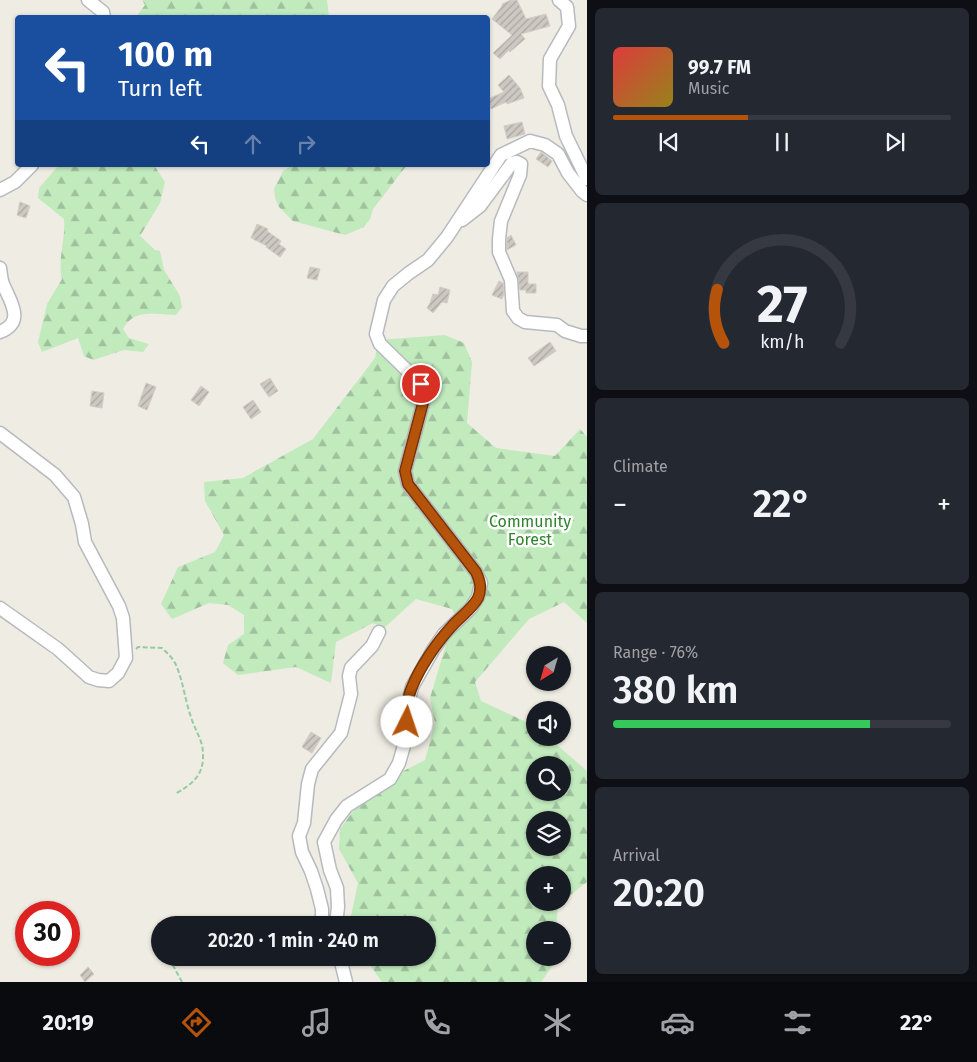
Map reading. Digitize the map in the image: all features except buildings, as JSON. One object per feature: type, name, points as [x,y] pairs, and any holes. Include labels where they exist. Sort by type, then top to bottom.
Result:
[{"type":"street","points":[[88,0],[103,12],[104,15]]},
{"type":"street","points":[[559,0],[567,7],[569,26],[550,59],[549,86],[558,106],[566,136],[587,179]]},
{"type":"street","points":[[336,916],[338,888],[330,870],[324,842],[336,820],[347,806],[390,779],[399,763],[407,735],[407,708],[412,687],[444,634],[471,608],[478,597],[481,583],[476,572],[408,484],[405,471],[424,393],[421,384],[380,344],[376,334],[384,300],[393,286],[428,260],[447,237],[491,173],[501,154],[530,142],[546,145],[558,154],[568,173],[587,195]]},
{"type":"street","points":[[456,224],[468,217],[480,206],[512,163],[517,162],[521,164],[520,175],[501,221],[499,239],[499,252],[511,280],[513,311],[518,318],[525,322],[557,325],[565,331],[587,336]]},
{"type":"street","points":[[0,190],[15,182],[30,167]]},
{"type":"street","points":[[0,268],[2,282],[14,309],[13,322],[0,332]]},
{"type":"street","points":[[0,433],[55,475],[74,497],[85,542],[119,606],[123,618],[126,658],[118,673],[109,681],[89,677],[58,649],[0,608]]},
{"type":"street","points":[[322,916],[317,888],[302,852],[299,836],[304,823],[308,784],[312,769],[341,733],[351,694],[349,676],[351,668],[372,646],[379,632]]},
{"type":"street","points":[[342,966],[346,982]]},
{"type":"path","points":[[126,658],[138,648],[162,648],[176,664],[191,718],[201,740],[204,758],[198,777],[191,785],[175,794]]},
{"type":"path","points":[[173,966],[182,982]]},
{"type":"green space","points":[[142,0],[327,0],[329,15],[138,15],[145,5]]},
{"type":"green space","points":[[57,167],[155,167],[165,182],[160,203],[140,236],[155,250],[160,251],[164,270],[180,296],[182,307],[176,315],[153,313],[139,315],[128,322],[123,329],[129,338],[149,344],[143,352],[124,350],[93,360],[84,356],[78,338],[42,352],[38,342],[47,304],[62,279],[60,264],[64,219],[38,198],[39,188]]},
{"type":"green space","points":[[290,167],[405,167],[373,209],[370,219],[364,227],[345,235],[293,221],[279,207],[274,189],[283,171]]},
{"type":"green space","name":"Community Forest","points":[[445,335],[464,343],[472,362],[467,423],[496,448],[555,456],[580,429],[587,437],[587,623],[564,602],[529,619],[475,682],[481,701],[526,722],[526,746],[558,746],[570,756],[526,756],[526,801],[571,801],[571,757],[587,771],[587,882],[571,895],[571,866],[526,866],[526,911],[558,911],[557,921],[526,921],[526,966],[552,966],[541,982],[382,982],[371,966],[436,966],[436,916],[351,916],[358,883],[339,849],[340,829],[363,798],[376,785],[425,760],[435,723],[430,698],[448,638],[459,623],[452,609],[416,599],[384,628],[373,623],[336,642],[331,683],[296,667],[238,675],[223,663],[228,645],[244,634],[244,615],[228,605],[209,603],[172,619],[161,604],[178,567],[215,552],[224,535],[205,501],[204,482],[243,478],[313,439],[375,358],[378,340]]},
{"type":"route","points":[[407,722],[407,708],[412,687],[444,634],[471,608],[478,597],[481,583],[476,572],[408,484],[405,471],[423,403],[424,393],[421,384]]}]
